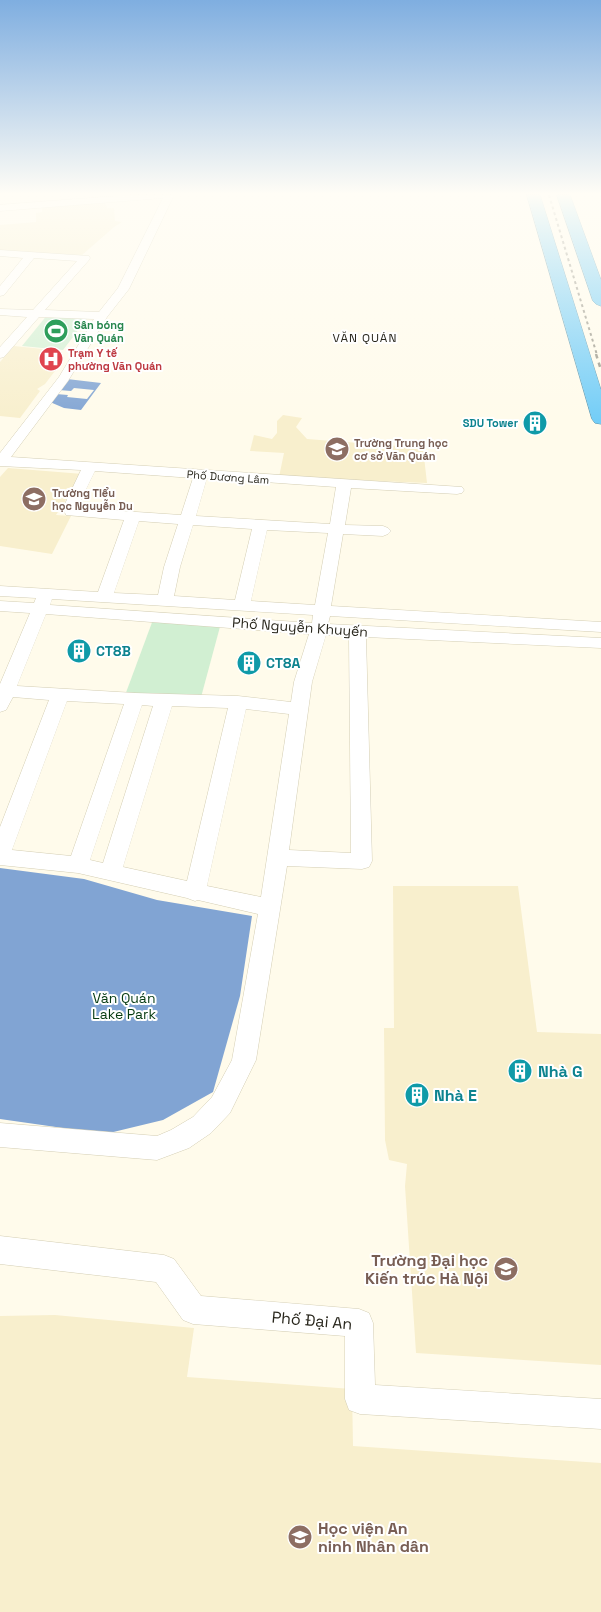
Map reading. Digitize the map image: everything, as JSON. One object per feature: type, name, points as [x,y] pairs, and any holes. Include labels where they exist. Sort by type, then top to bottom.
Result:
[{"type":"highway","points":[[558,270],[594,370],[601,419]]},
{"type":"highway","points":[[590,270],[601,301]]},
{"type":"street","points":[[0,293],[18,270]]},
{"type":"street","points":[[0,354],[74,270]]},
{"type":"street","points":[[0,461],[64,378],[102,316],[123,288],[132,270]]},
{"type":"street","points":[[0,312],[102,316]]},
{"type":"street","name":"Phố Dương Lâm","points":[[0,461],[457,490]]},
{"type":"street","points":[[89,468],[70,508],[71,512],[383,531]]},
{"type":"street","points":[[164,601],[186,520],[201,475]]},
{"type":"street","points":[[0,1135],[157,1148],[180,1139],[202,1125],[221,1105],[234,1084],[244,1060],[270,908],[298,709],[303,682],[320,629],[344,484]]},
{"type":"street","points":[[104,598],[133,517]]},
{"type":"street","points":[[242,606],[260,525]]},
{"type":"street","name":"Phố Nguyễn Khuyến","points":[[0,591],[43,602],[320,629],[601,643]]},
{"type":"street","name":"Phố Nguyễn Khuyến","points":[[0,606],[104,598],[601,627]]},
{"type":"street","points":[[43,602],[4,698],[60,694],[164,701],[238,702],[298,709]]},
{"type":"street","points":[[277,858],[362,861],[357,631]]},
{"type":"street","points":[[60,694],[0,855],[78,865],[195,893],[270,908]]},
{"type":"street","points":[[78,865],[135,699]]},
{"type":"street","points":[[111,872],[164,701]]},
{"type":"street","points":[[195,893],[238,702]]},
{"type":"street","points":[[110,774],[140,776]]},
{"type":"street","name":"Phố Đại An","points":[[0,1250],[164,1270],[193,1310],[359,1323],[360,1399],[601,1414]]},
{"type":"shaded area","points":[[14,346],[53,350],[41,365],[58,367],[45,384],[37,389],[40,391],[20,418],[0,416],[0,362]]},
{"type":"shaded area","name":"Trường Trung học cơ sở Văn Quán","points":[[283,415],[302,418],[296,427],[307,439],[423,448],[427,483],[279,477],[284,453],[250,451],[254,435],[272,439],[277,433],[277,421]]},
{"type":"shaded area","name":"Trường Tiểu học Nguyễn Du","points":[[8,468],[83,474],[56,515],[71,516],[52,554],[0,546],[0,477]]},
{"type":"shaded area","name":"Trường Đại học Kiến trúc Hà Nội","points":[[393,886],[518,886],[537,1032],[601,1034],[601,1365],[416,1353],[405,1186],[407,1164],[389,1160],[385,1140],[384,1028],[394,1028]]},
{"type":"shaded area","name":"Học viện An ninh Nhân dân","points":[[55,1315],[194,1328],[187,1377],[352,1389],[353,1446],[601,1463],[601,1612],[0,1612],[0,1316]]},
{"type":"green space","name":"Sân bóng Văn Quán","points":[[48,314],[89,316],[63,350],[22,346]]},
{"type":"green space","points":[[154,617],[221,623],[200,701],[124,698]]},
{"type":"water","points":[[67,379],[101,383],[81,410],[64,408],[50,402],[56,394],[87,399],[94,390],[74,388],[71,391],[59,390]]},
{"type":"water","name":"Văn Quán Lake Park","points":[[0,868],[84,879],[157,900],[252,916],[240,996],[213,1092],[163,1120],[105,1134],[0,1119]]},
{"type":"railway","points":[[572,270],[597,355]]},
{"type":"railway","points":[[596,354],[601,370]]},
{"type":"place","name":"Sân bóng Văn Quán","points":[[56,331]]},
{"type":"place","name":"Trạm Y tế phường Văn Quán","points":[[51,359]]},
{"type":"place","name":"SDU Tower","points":[[535,423]]},
{"type":"place","name":"Trường Trung học cơ sở Văn Quán","points":[[337,449]]},
{"type":"place","name":"Trường Tiểu học Nguyễn Du","points":[[34,499]]},
{"type":"place","name":"CT8B","points":[[79,651]]},
{"type":"place","name":"CT8A","points":[[249,663]]},
{"type":"place","name":"Nhà G","points":[[520,1071]]},
{"type":"place","name":"Nhà E","points":[[417,1095]]},
{"type":"place","name":"Trường Đại học Kiến trúc Hà Nội","points":[[506,1269]]},
{"type":"place","name":"Học viện An ninh Nhân dân","points":[[300,1537]]},
{"type":"district","name":"VĂN QUÁN","points":[[365,338]]}]
